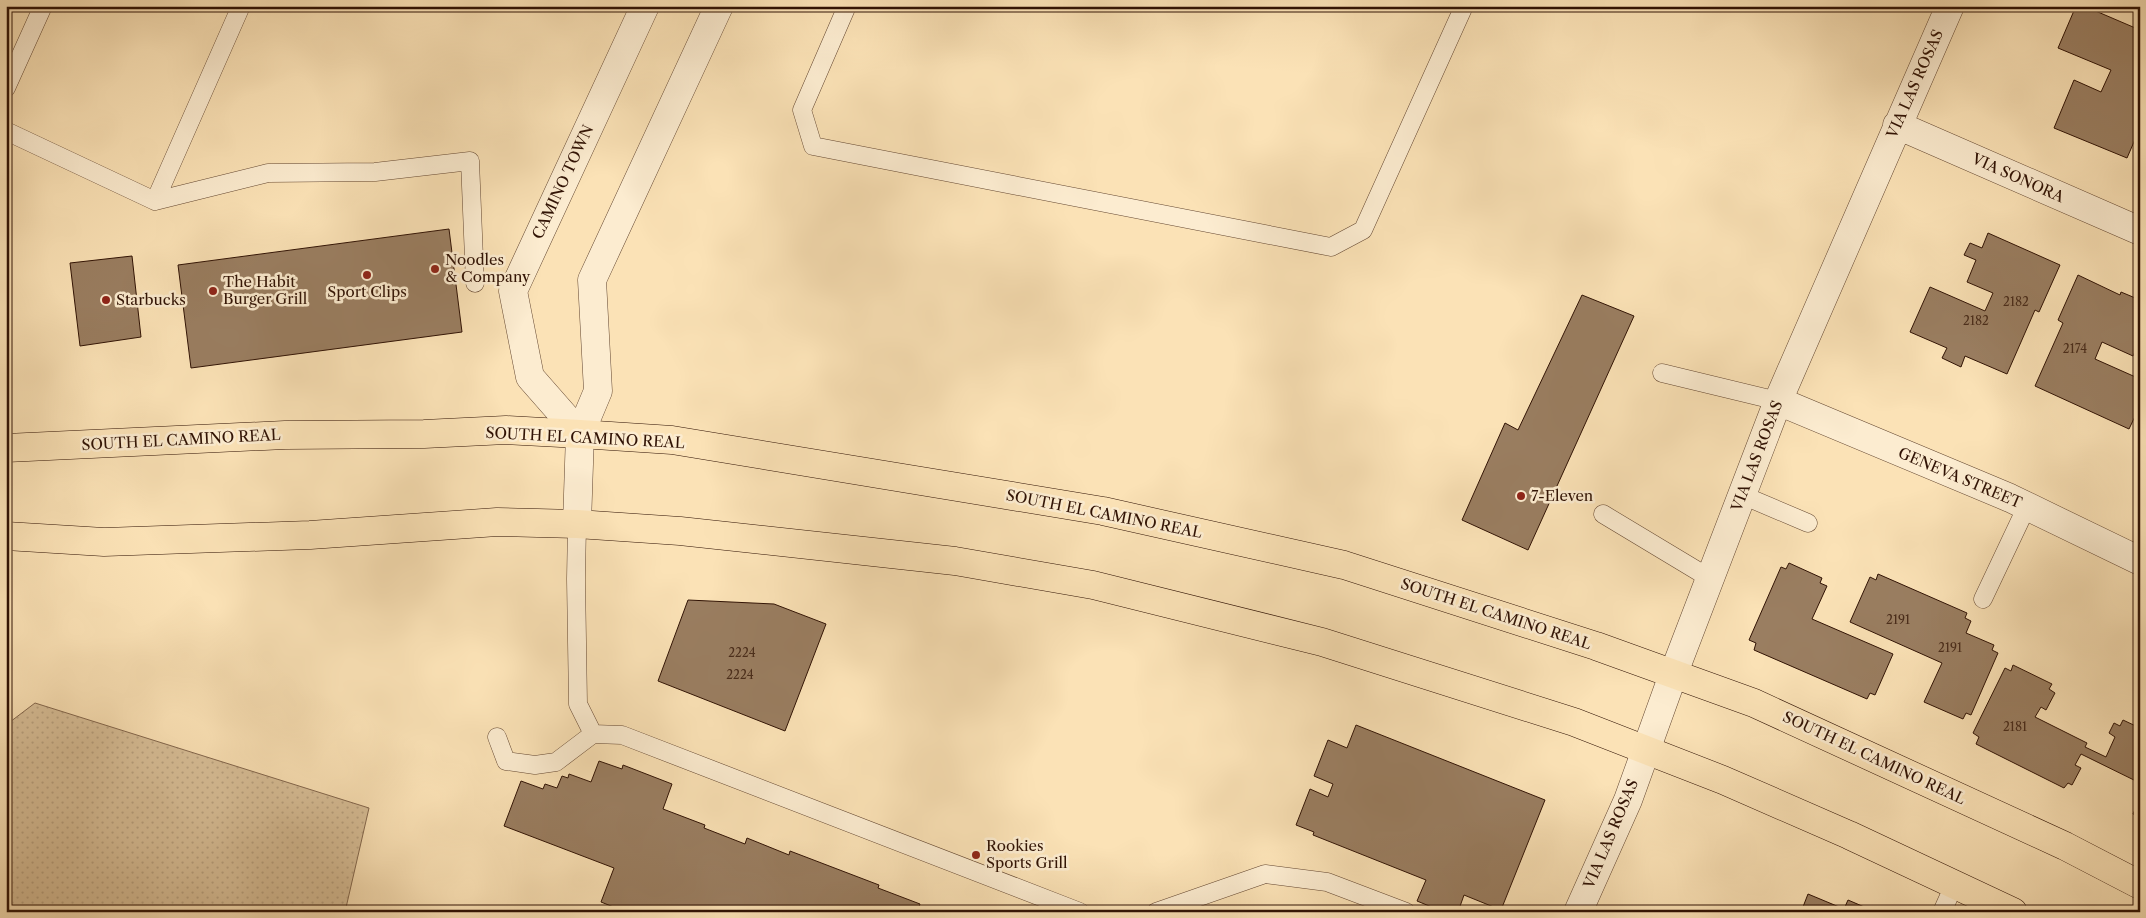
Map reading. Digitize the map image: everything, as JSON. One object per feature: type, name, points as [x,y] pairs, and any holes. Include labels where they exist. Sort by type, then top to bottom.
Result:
[{"type":"main road","name":"SOUTH EL CAMINO REAL","points":[[6,448],[285,435],[424,434],[506,430],[580,434],[672,440],[1103,511],[1344,565],[1596,646],[1754,703],[2065,846],[2140,885]]},
{"type":"main road","points":[[6,536],[104,542],[310,535],[497,522],[577,524],[680,531],[956,561],[1093,585],[1322,642],[1574,722],[1723,780],[1955,883],[2013,912]]},
{"type":"street","name":"CAMINO TOWN","points":[[580,434],[530,377],[513,291],[645,6]]},
{"type":"street","points":[[577,524],[580,434],[598,391],[592,280],[719,6]]},
{"type":"street","name":"VIA LAS ROSAS","points":[[1578,912],[1628,800],[1673,675],[1778,401],[1950,6]]},
{"type":"street","name":"VIA SONORA","points":[[1897,125],[2140,230]]},
{"type":"street","name":"GENEVA STREET","points":[[1778,401],[2027,506],[2140,561]]},
{"type":"lane","points":[[6,88],[43,6]]},
{"type":"lane","points":[[155,201],[242,6]]},
{"type":"lane","points":[[847,6],[802,110],[813,146],[1331,246],[1363,230],[1464,6]]},
{"type":"lane","points":[[6,131],[155,201],[268,173],[375,172],[470,161],[475,282]]},
{"type":"lane","points":[[1662,373],[1778,401]]},
{"type":"lane","points":[[1742,495],[1808,524]]},
{"type":"lane","points":[[1983,599],[2027,506]]},
{"type":"lane","points":[[1604,514],[1711,578]]},
{"type":"lane","points":[[577,524],[578,704],[592,734]]},
{"type":"lane","points":[[497,737],[506,761],[535,765],[556,762],[592,734],[622,735],[1080,912]]},
{"type":"lane","points":[[1156,912],[1265,874],[1326,882],[1406,912]]},
{"type":"lane","points":[[1942,912],[1955,883]]},
{"type":"shaded area","points":[[35,703],[369,808],[345,912],[6,912],[6,725]]},
{"type":"building","points":[[2076,6],[2084,6],[2140,30],[2140,128],[2127,158],[2054,128],[2074,80],[2101,92],[2111,70],[2058,48]]},
{"type":"building","points":[[449,229],[462,332],[191,368],[178,265]]},
{"type":"building","points":[[1988,233],[2060,265],[2039,312],[2035,310],[2007,374],[1965,356],[1961,367],[1942,358],[1947,348],[1910,332],[1930,287],[1985,311],[1993,293],[1967,282],[1976,260],[1964,255],[1970,243],[1982,248]]},
{"type":"building","name":"Starbucks","points":[[132,256],[141,337],[80,346],[70,263]]},
{"type":"building","points":[[2078,275],[2120,295],[2121,292],[2140,300],[2140,340],[2133,356],[2102,342],[2095,359],[2140,379],[2140,406],[2129,429],[2035,386],[2063,323],[2058,320]]},
{"type":"building","points":[[1582,295],[1634,316],[1528,550],[1462,520],[1505,423],[1518,430]]},
{"type":"building","points":[[1789,563],[1822,578],[1820,583],[1827,586],[1812,619],[1893,654],[1875,695],[1870,693],[1867,699],[1754,650],[1756,643],[1749,640],[1781,567],[1786,569]]},
{"type":"building","points":[[1878,574],[1967,613],[1965,618],[1971,621],[1966,633],[1994,645],[1992,650],[1998,653],[1971,715],[1966,713],[1963,719],[1924,702],[1942,663],[1850,622],[1870,577],[1876,580]]},
{"type":"building","points":[[688,600],[774,604],[826,624],[785,731],[658,681]]},
{"type":"building","points":[[2013,665],[2052,684],[2049,689],[2055,693],[2046,710],[2041,707],[2035,717],[2087,743],[2085,747],[2106,757],[2115,737],[2109,733],[2114,723],[2120,726],[2123,720],[2140,728],[2140,783],[2081,754],[2075,765],[2081,768],[2072,785],[2068,783],[2064,788],[1976,744],[1979,737],[1973,733],[2005,668],[2011,671]]},
{"type":"building","points":[[1356,725],[1545,800],[1501,910],[1464,895],[1458,912],[1444,912],[1417,901],[1426,880],[1313,835],[1314,832],[1296,825],[1310,789],[1328,797],[1333,784],[1314,776],[1328,740],[1347,748]]},
{"type":"building","points":[[599,761],[622,769],[623,765],[672,784],[663,809],[705,825],[704,828],[745,844],[747,838],[789,855],[790,851],[879,885],[878,888],[920,904],[918,910],[921,912],[626,912],[601,902],[614,868],[504,826],[521,781],[543,789],[545,784],[557,788],[562,776],[568,778],[569,774],[591,782]]},
{"type":"building","points":[[2138,803],[2140,804],[2140,825],[2136,823],[2139,817],[2133,814]]},
{"type":"building","points":[[1808,894],[1844,909],[1848,900],[1876,912],[1801,912]]},
{"type":"place","name":"Noodles & Company","points":[[435,269]]},
{"type":"place","name":"Sport Clips","points":[[367,275]]},
{"type":"place","name":"The Habit Burger Grill","points":[[213,291]]},
{"type":"place","name":"Starbucks","points":[[106,300]]},
{"type":"place","name":"7-Eleven","points":[[1521,496]]},
{"type":"place","name":"Rookies Sports Grill","points":[[976,855]]}]
